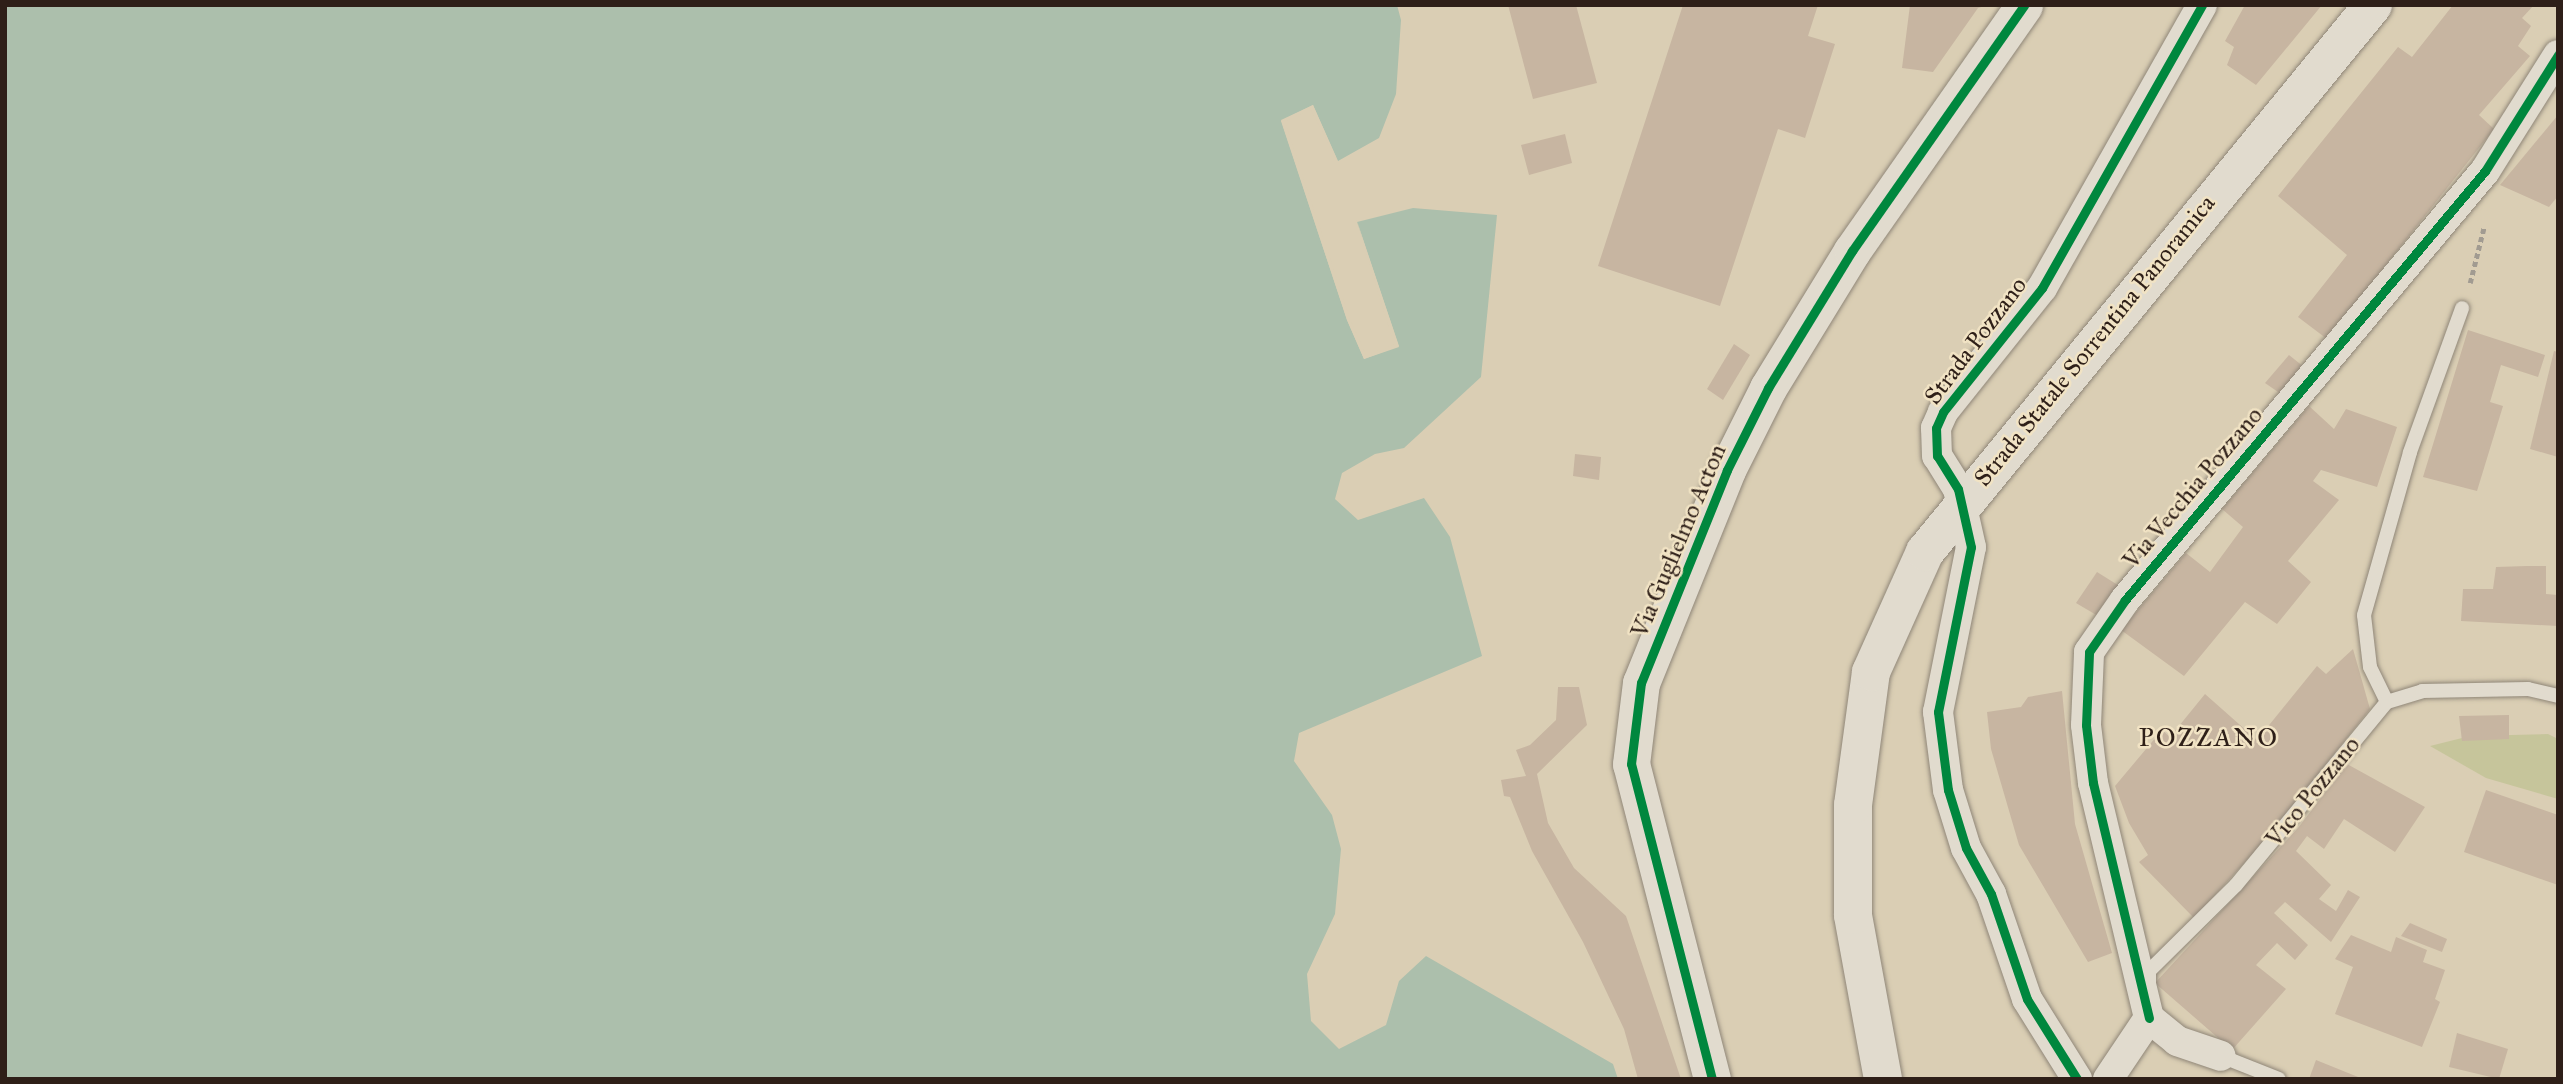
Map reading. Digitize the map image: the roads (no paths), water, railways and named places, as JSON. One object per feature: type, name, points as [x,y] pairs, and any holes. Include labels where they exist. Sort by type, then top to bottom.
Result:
[{"type":"main road","name":"Strada Statale Sorrentina Panoramica","points":[[1883,1079],[1853,915],[1853,804],[1871,672],[1925,552],[2373,5]]},
{"type":"street","name":"Via Guglielmo Acton","points":[[1712,1079],[1631,764],[1641,683],[1727,470],[1768,388],[1852,251],[2024,5]]},
{"type":"street","name":"Strada Pozzano","points":[[2077,1079],[2027,999],[1991,894],[1966,848],[1948,790],[1938,712],[1971,547],[1963,504],[1952,477],[1937,456],[1936,428],[1943,412],[2042,288],[2202,5]]},
{"type":"street","name":"Via Vecchia Pozzano","points":[[2149,1018],[2093,783],[2086,725],[2089,652],[2126,600],[2491,162],[2558,55]]},
{"type":"street","points":[[2108,1079],[2149,1018],[2177,1041],[2221,1056]]},
{"type":"lane","points":[[2462,307],[2410,453],[2364,615],[2370,667],[2387,702],[2422,691],[2528,689],[2558,696]]},
{"type":"lane","name":"Vico Pozzano","points":[[2149,1018],[2149,971],[2236,885],[2387,702]]},
{"type":"lane","points":[[2221,1056],[2279,1079]]},
{"type":"district","name":"POZZANO","points":[[2209,738]]}]
